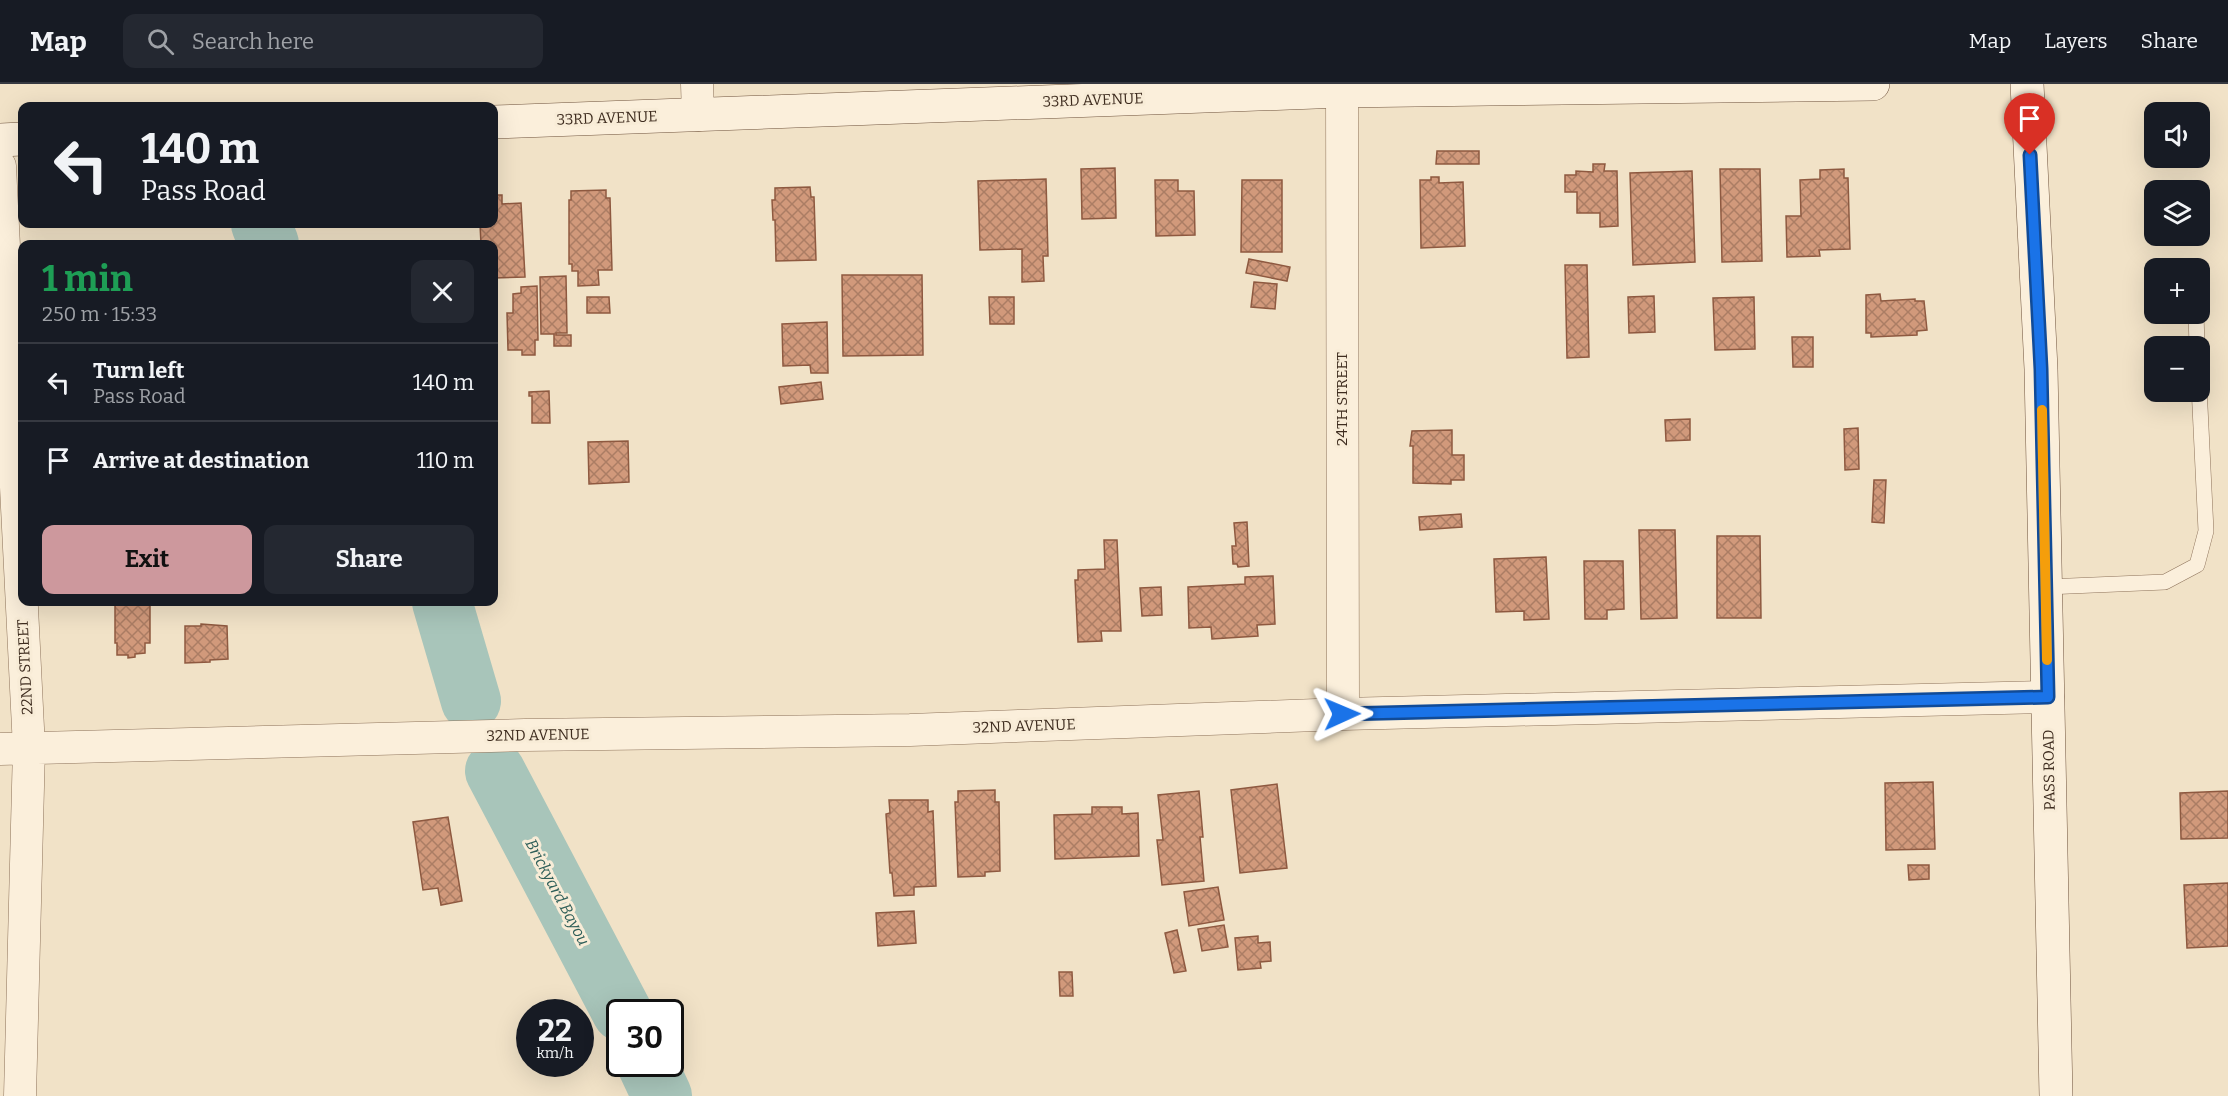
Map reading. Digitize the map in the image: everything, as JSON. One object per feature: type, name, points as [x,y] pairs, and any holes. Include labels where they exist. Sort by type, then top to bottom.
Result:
[{"type":"street","name":"33RD AVENUE","points":[[498,122],[697,99],[1342,88],[1873,84]]},
{"type":"street","name":"PASS ROAD","points":[[2026,84],[2041,369],[2056,1096]]},
{"type":"street","name":"24TH STREET","points":[[1342,88],[1342,714]]},
{"type":"street","points":[[0,140],[18,139]]},
{"type":"street","name":"22ND STREET","points":[[0,166],[20,1096]]},
{"type":"street","name":"32ND AVENUE","points":[[14,748],[525,735],[910,730],[1342,714],[2048,697]]},
{"type":"lane","points":[[2046,587],[2165,582],[2197,565],[2206,531],[2200,402]]},
{"type":"building","points":[[1437,151],[1479,151],[1479,164],[1436,164]]},
{"type":"building","points":[[1593,164],[1605,164],[1604,171],[1617,171],[1618,226],[1600,227],[1600,213],[1577,213],[1577,192],[1565,192],[1565,175],[1576,175],[1576,171],[1593,172]]},
{"type":"building","points":[[1115,168],[1116,218],[1082,219],[1081,169]]},
{"type":"building","points":[[1720,169],[1760,169],[1762,261],[1722,262]]},
{"type":"building","points":[[1844,169],[1844,178],[1848,178],[1850,249],[1819,250],[1820,256],[1787,257],[1786,216],[1801,216],[1800,180],[1820,179],[1820,170]]},
{"type":"building","points":[[1692,171],[1695,262],[1633,265],[1630,173]]},
{"type":"building","points":[[1431,177],[1439,177],[1439,183],[1463,182],[1465,246],[1421,248],[1420,180],[1431,180]]},
{"type":"building","points":[[1046,179],[1048,256],[1043,256],[1044,281],[1022,282],[1022,249],[980,250],[978,181]]},
{"type":"building","points":[[1155,180],[1178,180],[1178,191],[1194,191],[1195,235],[1156,236]]},
{"type":"building","points":[[1242,180],[1282,180],[1282,252],[1241,252]]},
{"type":"building","points":[[810,187],[811,197],[814,197],[816,260],[776,261],[772,200],[775,200],[775,188]]},
{"type":"building","points":[[606,190],[606,198],[610,198],[612,270],[598,270],[599,285],[578,286],[578,271],[572,271],[572,264],[569,264],[571,191]]},
{"type":"building","points":[[498,195],[502,195],[502,204],[521,203],[525,277],[498,278],[498,240],[481,240],[480,228],[498,228]]},
{"type":"building","points":[[1249,259],[1290,267],[1287,281],[1246,273]]},
{"type":"building","points":[[1565,265],[1587,265],[1589,357],[1567,358]]},
{"type":"building","points":[[842,275],[922,275],[923,355],[843,356]]},
{"type":"building","points":[[566,276],[567,333],[556,333],[556,335],[571,335],[571,346],[554,346],[554,334],[541,334],[540,277]]},
{"type":"building","points":[[1254,282],[1277,284],[1275,309],[1251,307]]},
{"type":"building","points":[[537,286],[538,340],[535,340],[535,355],[522,355],[522,350],[508,350],[507,313],[513,313],[513,294],[521,293],[521,287]]},
{"type":"building","points":[[1880,294],[1881,301],[1915,299],[1915,301],[1924,301],[1927,330],[1917,331],[1917,335],[1871,337],[1871,333],[1866,333],[1866,295]]},
{"type":"building","points":[[1654,296],[1655,332],[1629,333],[1628,297]]},
{"type":"building","points":[[587,297],[609,297],[610,313],[587,313]]},
{"type":"building","points":[[989,297],[1014,297],[1014,324],[990,324]]},
{"type":"building","points":[[1754,297],[1755,349],[1715,350],[1713,298]]},
{"type":"building","points":[[827,322],[828,373],[811,373],[810,365],[783,366],[782,324]]},
{"type":"building","points":[[1792,337],[1813,337],[1813,367],[1793,367]]},
{"type":"building","points":[[821,382],[823,399],[781,404],[779,387]]},
{"type":"building","points":[[549,391],[550,423],[532,423],[532,396],[529,396],[529,392]]},
{"type":"building","points":[[1690,419],[1690,440],[1666,441],[1665,420]]},
{"type":"building","points":[[1858,428],[1859,469],[1845,470],[1844,429]]},
{"type":"building","points":[[1452,430],[1452,455],[1464,455],[1464,480],[1451,480],[1451,484],[1413,483],[1413,446],[1410,446],[1412,431]]},
{"type":"building","points":[[628,441],[629,482],[589,484],[588,442]]},
{"type":"building","points":[[1874,480],[1886,480],[1884,523],[1872,522]]},
{"type":"building","points":[[1461,514],[1462,527],[1420,530],[1419,517]]},
{"type":"building","points":[[1247,522],[1249,566],[1238,567],[1237,564],[1233,564],[1232,546],[1236,546],[1234,523]]},
{"type":"building","points":[[1639,530],[1675,530],[1677,618],[1641,619]]},
{"type":"building","points":[[1717,536],[1760,536],[1761,618],[1717,618]]},
{"type":"building","points":[[1104,540],[1117,540],[1121,631],[1101,631],[1102,641],[1078,642],[1075,580],[1078,580],[1078,570],[1105,569]]},
{"type":"building","points":[[1546,557],[1549,619],[1524,620],[1524,611],[1496,612],[1494,559]]},
{"type":"building","points":[[1584,561],[1623,561],[1624,609],[1607,610],[1607,619],[1585,619]]},
{"type":"building","points":[[1273,576],[1275,624],[1257,625],[1258,636],[1212,639],[1211,627],[1189,628],[1188,587],[1245,584],[1245,577]]},
{"type":"building","points":[[1161,587],[1162,615],[1142,616],[1140,588]]},
{"type":"building","points":[[115,606],[150,606],[150,643],[145,643],[145,653],[135,654],[135,657],[128,658],[128,655],[117,655],[117,643],[115,643]]},
{"type":"building","points":[[201,624],[227,626],[228,659],[185,663],[185,626],[201,626]]},
{"type":"building","points":[[1933,782],[1935,849],[1886,850],[1885,783]]},
{"type":"building","points":[[1277,784],[1287,868],[1240,873],[1231,790]]},
{"type":"building","points":[[995,790],[995,802],[999,802],[1000,871],[985,872],[985,876],[958,877],[955,802],[958,802],[958,791]]},
{"type":"building","points":[[1199,791],[1204,881],[1162,885],[1157,840],[1163,840],[1158,795]]},
{"type":"building","points":[[2228,791],[2228,838],[2181,839],[2180,793]]},
{"type":"building","points":[[889,800],[928,800],[928,812],[933,811],[936,886],[914,887],[914,895],[894,896],[886,814],[890,813]]},
{"type":"building","points":[[1092,807],[1122,807],[1122,814],[1138,813],[1139,856],[1055,859],[1054,815],[1092,814]]},
{"type":"building","points":[[448,817],[462,901],[441,905],[438,888],[423,890],[413,822]]},
{"type":"building","points":[[1908,865],[1929,865],[1929,879],[1909,880]]},
{"type":"building","points":[[2228,883],[2228,946],[2187,948],[2184,885]]},
{"type":"building","points":[[1218,887],[1224,920],[1189,926],[1184,892]]},
{"type":"building","points":[[914,911],[916,943],[878,946],[876,913]]},
{"type":"building","points":[[1224,925],[1228,947],[1202,951],[1198,929]]},
{"type":"building","points":[[1177,930],[1186,971],[1174,973],[1165,933]]},
{"type":"building","points":[[1258,936],[1258,943],[1270,942],[1271,961],[1260,962],[1261,968],[1238,970],[1235,938]]},
{"type":"building","points":[[1059,972],[1072,972],[1073,996],[1060,996]]},
{"type":"waterway","name":"Brickyard Bayou","points":[[263,228],[267,240]]},
{"type":"waterway","name":"Brickyard Bayou","points":[[443,606],[471,701]]},
{"type":"waterway","name":"Brickyard Bayou","points":[[495,771],[615,999]]},
{"type":"waterway","name":"Brickyard Bayou","points":[[653,1077],[662,1096]]},
{"type":"slow traffic","points":[[2042,410],[2047,660]]},
{"type":"route","points":[[1342,714],[2048,697],[2041,369],[2030,155]]}]
